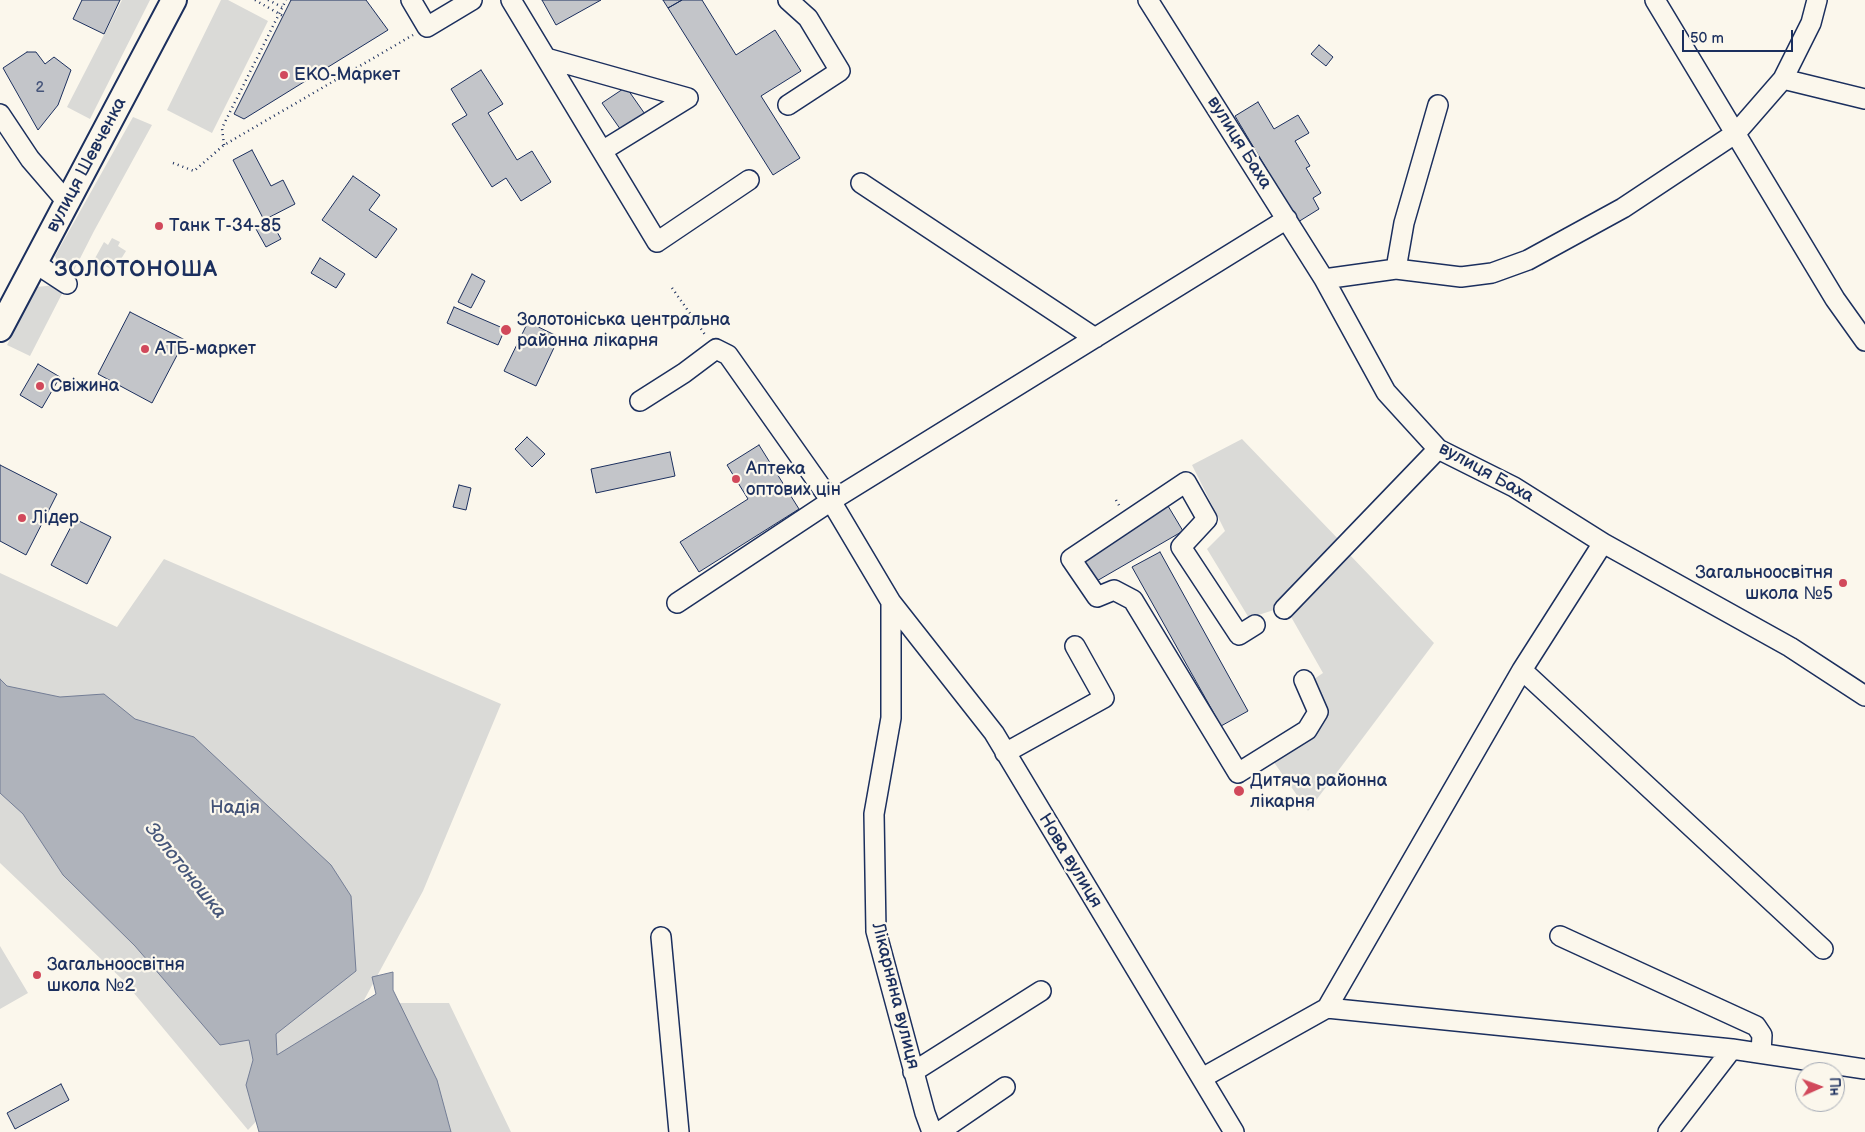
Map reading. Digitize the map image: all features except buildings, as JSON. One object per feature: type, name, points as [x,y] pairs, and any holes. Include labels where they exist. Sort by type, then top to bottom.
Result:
[{"type":"main road","name":"вулиця Шевченка","points":[[0,329],[174,0]]},
{"type":"street","points":[[411,0],[427,27],[472,0]]},
{"type":"street","points":[[511,0],[657,242],[749,180]]},
{"type":"street","points":[[788,0],[808,18],[840,71],[788,104]]},
{"type":"street","name":"вулиця Баха","points":[[1148,0],[1324,279],[1386,392],[1438,449],[1514,487],[1602,542],[1790,647],[1865,696]]},
{"type":"street","points":[[1655,0],[1835,299],[1865,341]]},
{"type":"street","points":[[1324,279],[1396,269],[1461,277],[1492,273],[1528,260],[1624,208],[1736,133],[1783,79],[1811,23],[1817,0]]},
{"type":"street","points":[[546,58],[688,98],[602,151]]},
{"type":"street","points":[[1783,79],[1865,99]]},
{"type":"street","points":[[1396,269],[1404,223],[1438,105]]},
{"type":"street","points":[[0,114],[30,159],[67,202]]},
{"type":"street","points":[[860,183],[1095,338]]},
{"type":"street","points":[[677,603],[831,501],[1287,219]]},
{"type":"street","points":[[35,263],[68,284]]},
{"type":"street","points":[[640,401],[684,373],[716,349],[728,355],[831,501],[891,602]]},
{"type":"street","points":[[1284,609],[1438,449]]},
{"type":"street","points":[[1255,625],[1239,634],[1181,547],[1207,519],[1186,482],[1071,559],[1097,597],[1114,590],[1133,600],[1238,773],[1307,730],[1318,712],[1304,680]]},
{"type":"street","points":[[1202,1078],[1328,1008],[1522,670],[1602,542]]},
{"type":"street","name":"Нова вулиця","points":[[891,602],[994,733],[1234,1132]]},
{"type":"street","name":"Лікарняна вулиця","points":[[891,602],[891,718],[874,814],[876,931],[932,1132]]},
{"type":"street","points":[[1005,753],[1104,698],[1075,646]]},
{"type":"street","points":[[1522,670],[1823,948]]},
{"type":"street","points":[[1560,936],[1756,1026],[1762,1035],[1761,1053]]},
{"type":"street","points":[[661,937],[679,1132]]},
{"type":"street","points":[[914,1072],[1040,991]]},
{"type":"street","points":[[1328,1008],[1732,1049],[1865,1068]]},
{"type":"street","points":[[1668,1132],[1732,1049]]},
{"type":"street","points":[[939,1132],[1005,1087]]},
{"type":"path","points":[[254,0],[283,16]]},
{"type":"path","points":[[268,0],[283,8]]},
{"type":"path","points":[[224,145],[222,128],[286,0]]},
{"type":"path","points":[[173,163],[194,171],[224,145],[427,27]]},
{"type":"path","points":[[672,288],[716,349]]},
{"type":"path","points":[[1116,500],[1121,508]]},
{"type":"green space","points":[[122,0],[150,0],[90,119],[67,107]]},
{"type":"green space","points":[[221,0],[228,0],[268,21],[212,133],[167,110]]},
{"type":"green space","points":[[133,117],[152,125],[94,231],[67,284],[55,256]]},
{"type":"green space","points":[[112,238],[120,242],[118,246],[126,251],[121,259],[118,258],[111,269],[94,260],[104,242],[108,245]]},
{"type":"green space","points":[[67,284],[30,356],[7,345],[36,287]]},
{"type":"green space","points":[[1242,439],[1342,543],[1277,609],[1249,618],[1207,549],[1225,531],[1192,465]]},
{"type":"green space","points":[[1349,554],[1434,643],[1308,811],[1271,758],[1313,732],[1311,681],[1323,673],[1290,615]]},
{"type":"green space","name":"Надія","points":[[164,559],[501,704],[423,891],[356,1015],[248,1130],[123,980],[0,863],[0,573],[117,627]]},
{"type":"green space","points":[[0,946],[28,993],[0,1009]]},
{"type":"green space","points":[[400,1003],[449,1003],[511,1132],[293,1132],[359,1030]]},
{"type":"water","name":"Золотоношка","points":[[0,679],[7,686],[60,697],[104,694],[135,719],[194,737],[331,865],[351,896],[356,971],[276,1034],[277,1055],[376,994],[372,977],[393,972],[393,990],[437,1080],[451,1132],[259,1132],[246,1085],[253,1060],[249,1040],[220,1045],[135,946],[63,875],[23,814],[0,793]]},
{"type":"place","name":"ЕКО-Маркет","points":[[284,75]]},
{"type":"place","name":"Танк Т-34-85","points":[[159,226]]},
{"type":"place","name":"Золотоніська центральна районна лікарня","points":[[506,330]]},
{"type":"place","name":"АТБ-маркет","points":[[145,349]]},
{"type":"place","name":"Свіжина","points":[[40,386]]},
{"type":"place","name":"Аптека оптових цін","points":[[736,479]]},
{"type":"place","name":"Лідер","points":[[22,518]]},
{"type":"place","name":"Загальноосвітня школа №5","points":[[1843,583]]},
{"type":"place","name":"Дитяча районна лікарня","points":[[1239,791]]},
{"type":"place","name":"Загальноосвітня школа №2","points":[[37,975]]},
{"type":"district","name":"ЗОЛОТОНОША","points":[[136,270]]}]
